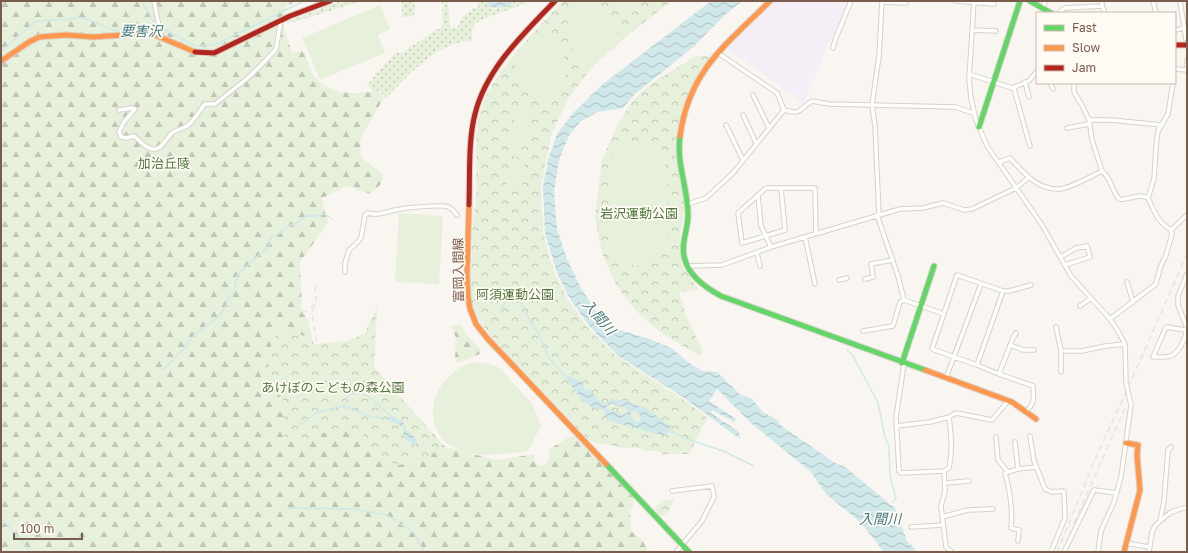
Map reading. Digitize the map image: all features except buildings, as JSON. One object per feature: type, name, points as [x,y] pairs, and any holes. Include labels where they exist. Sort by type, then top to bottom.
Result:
[{"type":"street","points":[[154,1],[161,34]]},
{"type":"street","points":[[1,61],[39,37],[66,35],[94,37],[161,34],[186,49],[197,53],[214,53],[281,20],[330,1]]},
{"type":"street","name":"富岡入間線","points":[[555,1],[525,33],[497,68],[487,86],[476,112],[472,130],[471,148],[467,276],[470,309],[476,324],[486,338],[689,552]]},
{"type":"street","points":[[770,1],[718,53],[699,78],[681,125],[679,154],[688,204],[688,218],[683,243],[683,254],[687,266],[702,285],[720,296],[903,364],[1008,401],[1026,411],[1036,420]]},
{"type":"street","points":[[832,48],[851,1]]},
{"type":"street","points":[[904,300],[903,290],[878,215],[875,126],[872,106],[879,56],[882,2],[906,3],[906,1]]},
{"type":"street","points":[[955,1],[994,4]]},
{"type":"street","points":[[979,127],[1020,1]]},
{"type":"street","points":[[1030,1],[1049,12]]},
{"type":"street","points":[[1043,9],[1046,1]]},
{"type":"street","points":[[1153,1],[1156,12]]},
{"type":"street","points":[[1180,1],[1187,39]]},
{"type":"street","points":[[974,2],[969,74],[973,113],[979,127],[988,146],[1042,225],[1077,284],[1110,319],[1125,344],[1126,386],[1132,403],[1121,477],[1114,502],[1101,531],[1098,552]]},
{"type":"street","points":[[1061,12],[1065,8],[1102,3]]},
{"type":"street","points":[[1182,10],[1187,8]]},
{"type":"street","points":[[119,110],[135,109],[124,122],[119,132],[121,137],[127,138],[134,136],[147,147],[157,149],[172,133],[192,121],[205,104],[215,104],[267,59],[276,49],[281,20]]},
{"type":"street","points":[[1176,30],[1185,28]]},
{"type":"street","points":[[973,30],[996,31]]},
{"type":"street","points":[[1176,45],[1187,45]]},
{"type":"street","points":[[718,53],[777,93],[784,110]]},
{"type":"street","points":[[1176,69],[1187,70],[1187,60]]},
{"type":"street","points":[[1012,88],[1029,81],[1036,72]]},
{"type":"street","points":[[969,74],[1014,89],[1030,146]]},
{"type":"street","points":[[1025,82],[1029,97]]},
{"type":"street","points":[[1050,84],[1053,89]]},
{"type":"street","points":[[1074,84],[1074,92],[1083,107],[1089,122],[1092,140],[1102,172],[1106,175],[1119,199],[1122,200],[1138,195],[1148,198],[1158,219],[1162,224],[1171,230]]},
{"type":"street","points":[[1148,198],[1154,180],[1158,131],[1168,114],[1173,84]]},
{"type":"street","points":[[754,95],[769,128]]},
{"type":"street","points":[[784,110],[795,113],[799,112],[812,101],[829,104],[872,106],[955,107],[973,113]]},
{"type":"street","points":[[688,204],[706,198],[733,173],[784,110]]},
{"type":"street","points":[[743,115],[756,143]]},
{"type":"street","points":[[1067,128],[1089,122],[1111,120],[1162,125]]},
{"type":"street","points":[[726,125],[743,160]]},
{"type":"street","points":[[999,162],[1010,158],[1028,178],[1038,184],[1059,189],[1102,172]]},
{"type":"street","points":[[687,266],[722,264],[771,247],[900,209],[923,208],[943,203],[964,210],[972,209],[1016,188],[1028,178]]},
{"type":"street","points":[[781,188],[785,230],[742,243],[738,212],[766,188],[781,188],[815,188],[816,234]]},
{"type":"street","points":[[758,196],[761,226],[771,247]]},
{"type":"street","points":[[345,272],[345,263],[349,250],[359,241],[365,215],[368,213],[382,214],[396,210],[443,205],[450,208],[457,215]]},
{"type":"street","points":[[1171,230],[1187,215]]},
{"type":"street","points":[[1110,319],[1156,284],[1172,234],[1171,230]]},
{"type":"street","points":[[805,237],[815,284]]},
{"type":"street","points":[[1061,257],[1076,248],[1087,246],[1090,257],[1065,265]]},
{"type":"street","points":[[757,253],[760,266]]},
{"type":"street","points":[[866,279],[873,277],[871,264],[893,260]]},
{"type":"street","points":[[934,266],[903,364],[896,426],[901,473],[944,471],[949,468],[951,460],[949,417]]},
{"type":"street","points":[[1187,274],[1178,296],[1178,305],[1187,330],[1185,340],[1174,354],[1169,356],[1153,357],[1166,327],[1187,330]]},
{"type":"street","points":[[1026,411],[1033,406],[1034,403],[1033,386],[932,349],[957,275],[1003,291],[1031,285]]},
{"type":"street","points":[[839,280],[847,278]]},
{"type":"street","points":[[1127,282],[1133,302]]},
{"type":"street","points":[[946,378],[982,284]]},
{"type":"street","points":[[977,365],[1003,291]]},
{"type":"street","points":[[1080,306],[1090,298]]},
{"type":"street","points":[[904,300],[944,314]]},
{"type":"street","points":[[863,331],[893,326],[900,302],[904,300]]},
{"type":"street","points":[[1056,327],[1061,351],[1061,372]]},
{"type":"street","points":[[999,374],[1012,338],[1016,333]]},
{"type":"street","points":[[1061,351],[1082,351],[1105,346],[1125,344]]},
{"type":"street","points":[[1010,345],[1023,350],[1034,350]]},
{"type":"street","points":[[896,426],[930,422],[949,417],[956,413],[992,420],[1008,401]]},
{"type":"street","points":[[1030,436],[1036,467],[1045,489],[1052,492],[1064,492],[1064,518],[1050,552]]},
{"type":"street","points":[[996,437],[998,460],[1008,472]]},
{"type":"street","points":[[1015,442],[1018,469]]},
{"type":"street","points":[[1124,552],[1140,490],[1137,456],[1138,445],[1126,443]]},
{"type":"street","points":[[1160,521],[1166,489],[1168,450],[1171,447]]},
{"type":"street","points":[[1018,541],[1019,530],[1011,528],[1011,501],[1005,473],[1018,469],[1036,467]]},
{"type":"street","points":[[944,471],[945,491],[942,516],[946,547],[952,552]]},
{"type":"street","points":[[945,483],[969,480]]},
{"type":"street","points":[[672,491],[712,486],[714,497],[702,521],[676,552]]},
{"type":"street","points":[[1064,552],[1094,490],[1117,492]]},
{"type":"street","points":[[1149,552],[1152,532],[1155,526],[1170,512],[1187,507]]},
{"type":"street","points":[[942,516],[968,510],[993,509]]},
{"type":"street","points":[[911,527],[943,524]]},
{"type":"street","points":[[1126,543],[1149,547]]},
{"type":"shaded area","points":[[775,1],[848,1],[802,106],[795,95],[786,91],[728,49]]},
{"type":"green space","name":"加治丘陵","points":[[1,1],[299,1],[286,6],[284,28],[292,53],[303,51],[316,78],[333,90],[347,93],[378,91],[384,97],[360,140],[361,157],[383,174],[381,184],[370,194],[347,186],[322,198],[328,223],[300,262],[302,312],[308,320],[314,346],[373,368],[445,447],[497,460],[535,454],[535,460],[538,465],[544,465],[549,458],[548,450],[571,436],[576,437],[632,493],[634,505],[630,512],[631,531],[642,540],[649,552],[1,552]]},
{"type":"green space","points":[[340,1],[363,1],[287,24],[287,22]]},
{"type":"green space","points":[[402,1],[415,1],[414,16],[402,17]]},
{"type":"green space","points":[[442,1],[448,1],[450,28],[458,27],[465,15],[478,7],[478,1],[487,1],[488,5],[492,9],[512,5],[513,1],[527,1],[527,3],[475,23],[472,31],[472,41],[459,43],[435,53],[414,70],[386,98],[379,90],[374,93],[367,85],[396,52],[401,53],[443,26]]},
{"type":"green space","name":"阿須運動公園","points":[[563,1],[672,1],[629,34],[591,68],[568,99],[552,133],[541,186],[543,232],[554,272],[568,300],[588,328],[615,355],[687,402],[707,418],[689,454],[663,454],[657,451],[645,451],[639,448],[624,448],[591,442],[506,354],[473,313],[470,297],[473,219],[477,185],[477,128],[481,110],[488,93],[510,59]]},
{"type":"green space","points":[[575,1],[597,1],[619,24],[616,34],[586,64],[574,51],[568,35],[568,18]]},
{"type":"green space","points":[[612,1],[644,1],[629,17]]},
{"type":"green space","points":[[380,5],[390,29],[378,35],[385,53],[320,80],[302,38]]},
{"type":"green space","points":[[547,28],[560,43],[567,67],[563,87],[550,105],[518,74],[516,67],[517,61]]},
{"type":"green space","name":"岩沢運動公園","points":[[696,56],[710,56],[684,104],[677,128],[675,152],[682,187],[684,209],[680,235],[681,259],[683,267],[698,289],[679,292],[687,318],[701,347],[702,353],[700,356],[663,334],[641,316],[624,296],[613,279],[602,253],[595,217],[602,160],[618,124],[632,101],[652,83]]},
{"type":"green space","points":[[516,105],[532,107],[531,115],[515,113]]},
{"type":"green space","points":[[514,116],[530,118],[530,125],[514,124]]},
{"type":"green space","points":[[513,127],[529,128],[528,136],[512,134]]},
{"type":"green space","points":[[512,137],[528,139],[527,147],[511,145]]},
{"type":"green space","points":[[633,143],[640,143],[656,150],[666,166],[667,172],[668,237],[665,249],[658,258],[649,263],[640,265],[630,264],[621,259],[613,251],[609,239],[609,165],[613,156],[619,150]]},
{"type":"green space","points":[[511,148],[527,150],[526,158],[510,156]]},
{"type":"green space","points":[[509,159],[525,160],[524,168],[509,166]]},
{"type":"green space","points":[[508,169],[524,171],[523,179],[507,177]]},
{"type":"green space","points":[[507,180],[523,182],[522,190],[506,188]]},
{"type":"green space","points":[[399,213],[443,216],[439,284],[395,282]]},
{"type":"green space","name":"あけぼのこどもの森公園","points":[[377,307],[374,367],[439,443],[438,450],[425,458],[400,465],[377,459],[371,443],[361,433],[341,431],[321,433],[307,438],[285,437],[281,427],[285,410],[285,401],[276,392],[267,362],[272,342],[279,329],[305,336],[311,343],[316,344],[348,341],[365,333]]},
{"type":"green space","points":[[451,325],[461,325],[466,334],[480,349],[480,354],[457,363],[455,360],[456,338]]},
{"type":"green space","points":[[473,363],[489,364],[503,371],[533,405],[541,426],[528,451],[491,455],[473,454],[455,448],[443,439],[435,428],[433,415],[434,401],[440,388],[448,377],[459,368]]},
{"type":"green space","points":[[663,500],[673,500],[670,509],[662,517],[654,509]]},
{"type":"water","points":[[487,1],[513,1],[510,6],[495,8],[489,6]]},
{"type":"water","name":"入間川","points":[[711,1],[742,1],[725,15],[693,47],[634,95],[623,108],[597,112],[580,122],[568,137],[559,160],[554,191],[557,229],[567,259],[580,286],[593,307],[608,324],[623,331],[671,348],[702,371],[717,372],[741,395],[752,399],[764,413],[776,419],[783,427],[835,463],[845,467],[895,508],[907,541],[918,552],[884,552],[860,522],[826,494],[811,472],[751,423],[717,389],[709,401],[736,419],[734,422],[712,410],[711,413],[739,432],[740,439],[680,395],[617,355],[590,327],[570,299],[557,273],[545,233],[543,187],[548,160],[557,134],[573,113],[603,84]]},
{"type":"water","points":[[568,376],[581,382],[584,389],[586,391],[588,389],[590,390],[601,403],[605,403],[610,399],[626,401],[648,409],[671,426],[668,433],[661,435],[610,421],[605,417],[604,410],[594,408],[584,402],[566,379]],"holes":[[[612,403],[620,407],[624,406],[627,413],[622,415],[616,410],[614,412],[609,410],[606,406]],[[632,410],[638,413],[641,420],[637,422],[634,420],[631,415]]]},
{"type":"water","points":[[390,415],[403,422],[407,431],[417,439],[417,444],[415,445],[406,440],[403,435],[403,427],[388,420]]},
{"type":"waterway","points":[[142,1],[153,21],[153,28]]},
{"type":"waterway","name":"要害沢","points":[[1,51],[35,22],[80,18],[87,19],[113,30],[162,28],[194,45],[201,46],[216,44],[304,1]]},
{"type":"waterway","points":[[163,370],[188,344],[193,336],[219,316],[226,306],[228,299],[234,292],[237,275],[269,246],[271,237],[306,216],[325,214],[332,219]]},
{"type":"waterway","points":[[501,312],[507,298],[508,289],[514,289],[529,319],[540,336],[549,358],[566,377]]},
{"type":"waterway","points":[[847,350],[853,356],[878,403],[885,437],[889,446],[890,476],[896,498],[893,502]]},
{"type":"waterway","points":[[343,407],[349,396],[359,393],[370,397],[390,415]]},
{"type":"waterway","points":[[301,424],[316,413],[338,407],[350,408],[369,416],[387,419]]},
{"type":"waterway","points":[[669,430],[690,440],[723,451],[754,466]]},
{"type":"waterway","points":[[288,508],[354,509],[387,515],[414,533],[424,552]]},
{"type":"waterway","points":[[1,518],[31,552]]},
{"type":"railway","points":[[1057,552],[1099,450],[1187,254]]},
{"type":"railway","points":[[315,286],[316,301],[312,313],[317,346]]},
{"type":"railway","points":[[302,312],[308,311],[315,304]]},
{"type":"railway","points":[[1074,523],[1125,408]]},
{"type":"traffic: fast","points":[[979,127],[1020,1]]},
{"type":"traffic: fast","points":[[1030,1],[1049,12]]},
{"type":"traffic: fast","points":[[680,136],[679,146],[681,166],[688,215],[683,248],[687,266],[699,281],[721,296],[925,370]]},
{"type":"traffic: fast","points":[[902,363],[934,266]]},
{"type":"traffic: fast","points":[[606,464],[689,552]]},
{"type":"traffic: slow","points":[[680,136],[685,113],[692,93],[701,76],[725,45],[770,1]]},
{"type":"traffic: slow","points":[[1,61],[39,37],[66,35],[93,37],[137,34],[155,35],[195,52]]},
{"type":"traffic: slow","points":[[469,205],[467,276],[468,297],[470,309],[476,324],[487,338],[606,464]]},
{"type":"traffic: slow","points":[[925,370],[1012,402],[1036,419]]},
{"type":"traffic: slow","points":[[1124,552],[1140,490],[1137,455],[1138,445],[1126,443]]},
{"type":"traffic: jam","points":[[195,52],[214,53],[290,16],[330,1]]},
{"type":"traffic: jam","points":[[469,205],[471,135],[480,98],[497,67],[519,39],[555,1]]},
{"type":"traffic: jam","points":[[1176,45],[1187,45]]}]
